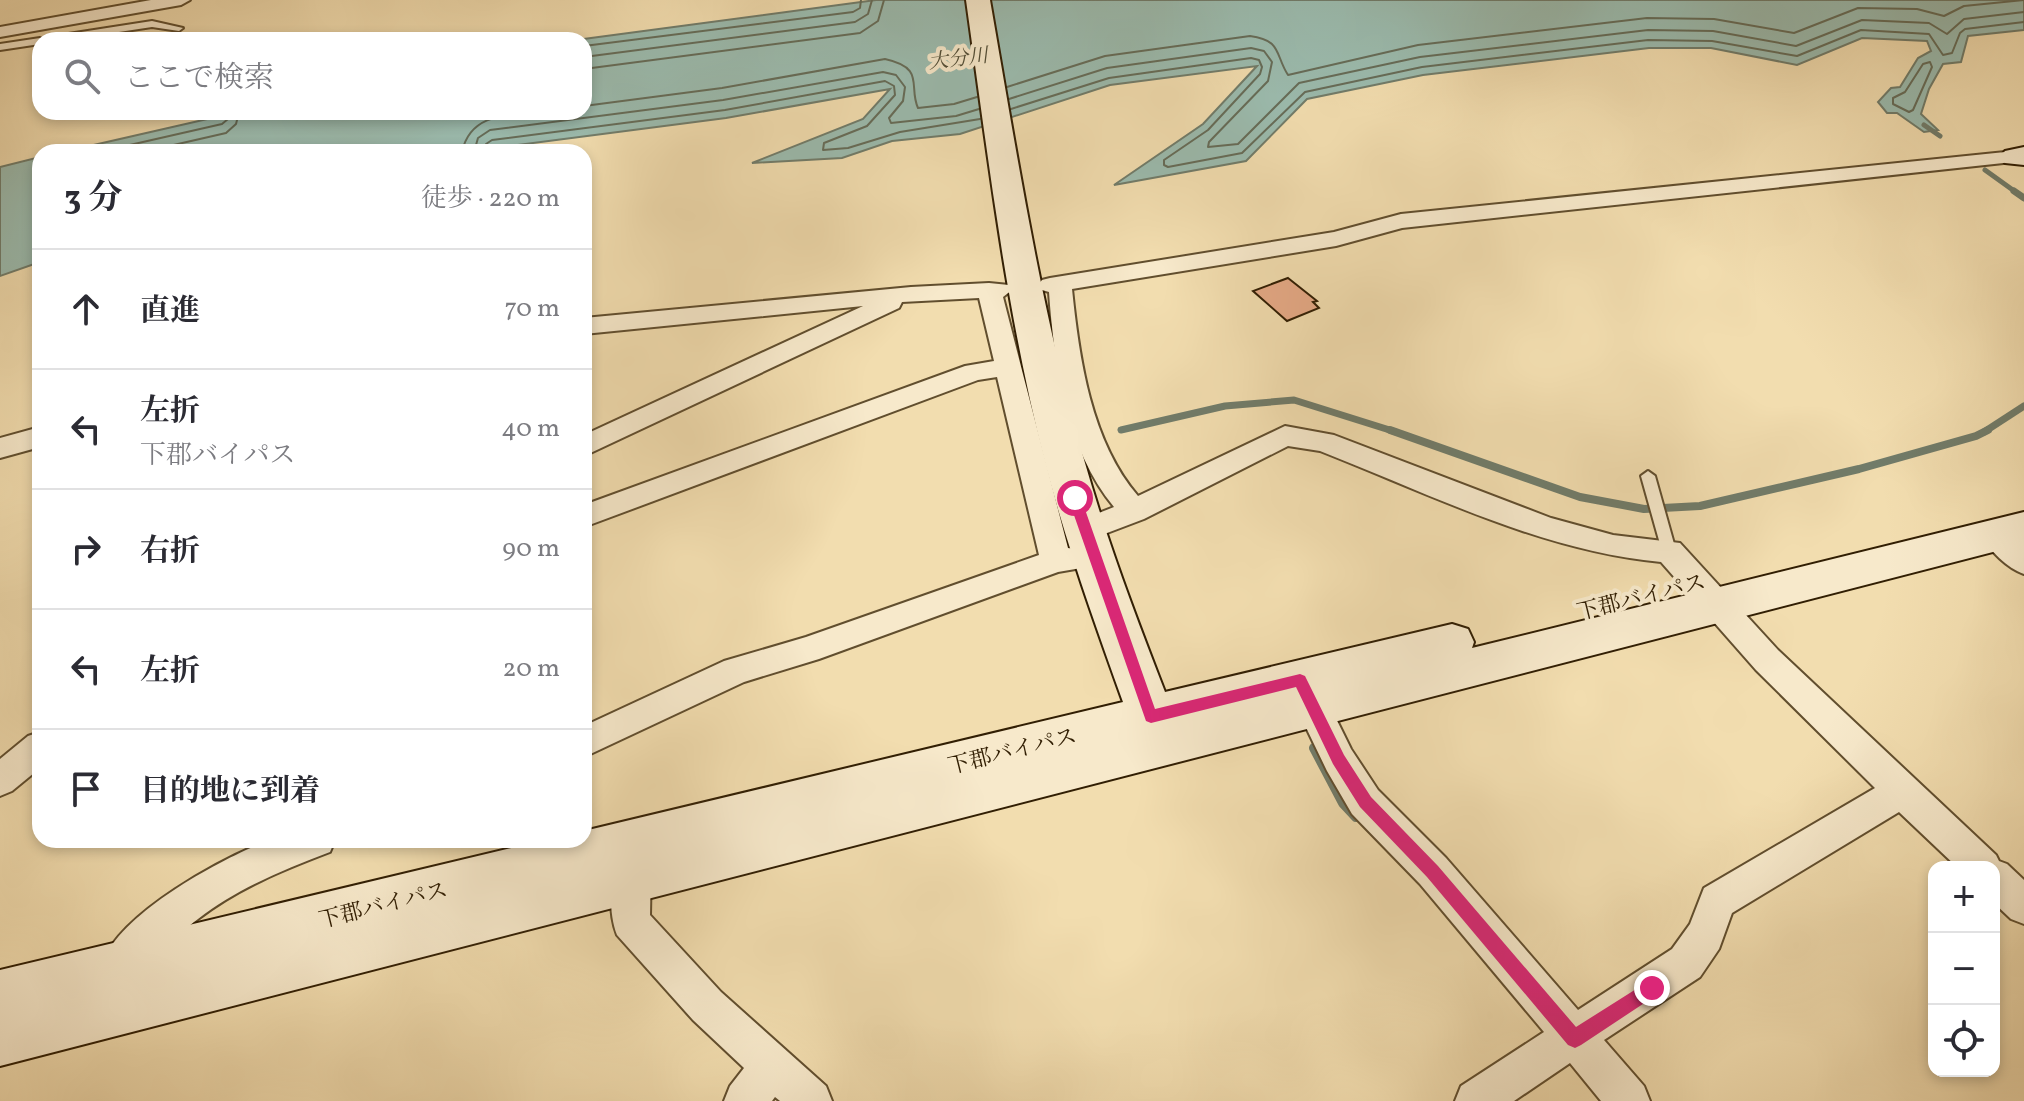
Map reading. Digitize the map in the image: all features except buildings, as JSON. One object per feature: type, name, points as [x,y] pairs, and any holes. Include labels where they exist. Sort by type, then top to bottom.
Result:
[{"type":"street","points":[[0,32],[181,0]]},
{"type":"street","points":[[978,0],[1017,242],[1079,549]]},
{"type":"street","points":[[1134,511],[1111,482],[1092,440],[1075,380],[1055,284],[1336,239],[1401,221],[2020,157]]},
{"type":"street","points":[[592,325],[901,295],[995,290],[1008,367],[1079,549],[1156,731]]},
{"type":"street","points":[[592,442],[885,307],[901,295]]},
{"type":"street","points":[[592,513],[974,372],[1008,367]]},
{"type":"street","points":[[592,738],[736,671],[822,645],[1079,549],[1134,511],[1285,436],[1324,442],[1544,527],[1688,570],[1778,670],[1977,861]]},
{"type":"street","points":[[0,448],[32,439]]},
{"type":"street","points":[[6,1021],[632,861],[1306,694],[1688,570],[2017,532]]},
{"type":"street","points":[[1306,694],[1339,760],[1365,802],[1433,871],[1564,1045],[1629,1101]]},
{"type":"street","points":[[0,780],[32,754]]},
{"type":"street","points":[[1476,1101],[1686,963],[1705,935],[1717,901],[1902,791]]},
{"type":"street","points":[[115,970],[152,932],[225,880],[296,848]]},
{"type":"street","points":[[632,861],[631,922],[707,1006],[811,1101]]},
{"type":"street","name":"下郡バイパス","points":[[6,1021],[115,970],[632,861]]},
{"type":"street","points":[[2000,883],[2024,906]]},
{"type":"street","points":[[745,1101],[773,1066]]},
{"type":"lane","points":[[100,32],[152,24],[179,28]]},
{"type":"lane","points":[[0,47],[32,42]]},
{"type":"lane","points":[[1648,476],[1654,499],[1688,570]]},
{"type":"water","name":"大分川","points":[[876,0],[2024,0],[2024,30],[1968,36],[1961,62],[1943,64],[1929,89],[1921,114],[1938,130],[1924,132],[1897,113],[1887,113],[1878,102],[1891,88],[1900,87],[1918,58],[1931,51],[1927,41],[1862,38],[1797,65],[1711,48],[1649,48],[1423,75],[1307,99],[1246,161],[1114,185],[1203,124],[1257,66],[1110,85],[960,134],[892,141],[842,158],[752,163],[863,119],[890,89],[726,118],[526,144],[98,144],[203,120],[592,120],[592,38]]},
{"type":"water","points":[[32,159],[32,265],[0,276],[0,167]]},
{"type":"waterway","points":[[1924,125],[1940,136]]},
{"type":"waterway","points":[[1985,170],[2017,193]]},
{"type":"waterway","points":[[2014,191],[2024,198]]},
{"type":"waterway","points":[[1121,430],[1225,406],[1294,400],[1393,431]]},
{"type":"waterway","points":[[1984,432],[2024,406]]},
{"type":"waterway","points":[[1984,432],[1988,430]]},
{"type":"waterway","points":[[1393,431],[1580,497],[1644,509],[1700,506],[1859,469],[1984,432]]},
{"type":"waterway","points":[[1314,748],[1343,803],[1356,817]]},
{"type":"route","points":[[1075,498],[1151,716],[1300,680],[1339,760],[1365,802],[1433,871],[1575,1039],[1652,988]]}]
